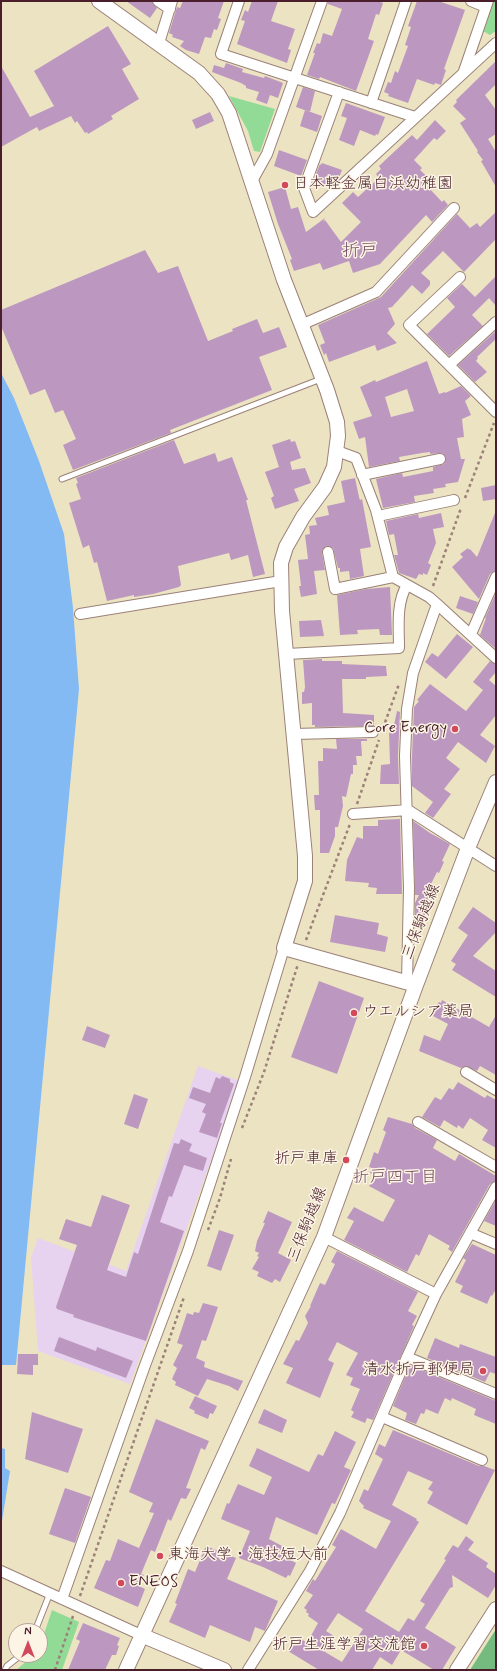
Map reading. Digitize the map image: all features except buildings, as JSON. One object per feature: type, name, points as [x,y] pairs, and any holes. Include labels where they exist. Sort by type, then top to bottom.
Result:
[{"type":"street","points":[[62,1599],[144,1368],[188,1251],[245,1077],[305,881],[305,856],[286,654],[281,563],[286,547],[303,517],[325,487],[334,467],[337,451],[337,422],[322,378],[284,280],[229,113],[218,94],[199,73],[99,1]]},
{"type":"street","points":[[158,1],[171,5],[159,43]]},
{"type":"street","points":[[239,1],[221,54],[415,117]]},
{"type":"street","points":[[252,181],[267,154],[322,1]]},
{"type":"street","points":[[371,103],[406,1]]},
{"type":"street","points":[[463,71],[487,4],[471,1]]},
{"type":"street","points":[[339,92],[304,188],[313,212],[463,71],[496,43]]},
{"type":"street","points":[[301,325],[376,292],[454,208]]},
{"type":"street","points":[[460,277],[409,325],[496,412]]},
{"type":"street","points":[[449,365],[496,322]]},
{"type":"street","points":[[337,451],[356,458],[378,516],[393,577]]},
{"type":"street","points":[[362,475],[440,459]]},
{"type":"street","points":[[378,516],[454,500]]},
{"type":"street","points":[[328,552],[336,589],[393,577],[429,597],[496,658]]},
{"type":"street","points":[[471,634],[496,577]]},
{"type":"street","points":[[80,614],[281,581]]},
{"type":"street","points":[[286,654],[399,648],[400,606],[403,591],[407,585]]},
{"type":"street","points":[[284,948],[411,984],[406,709],[412,673],[437,604]]},
{"type":"street","points":[[294,734],[378,734]]},
{"type":"street","name":"三保駒越線","points":[[126,1670],[324,1237],[411,984],[496,782]]},
{"type":"street","points":[[353,814],[408,810],[496,866]]},
{"type":"street","points":[[466,1072],[496,1090]]},
{"type":"street","points":[[418,1122],[496,1167]]},
{"type":"street","points":[[248,1670],[310,1571],[340,1513],[382,1417],[406,1357],[436,1294],[496,1187]]},
{"type":"street","points":[[470,1233],[496,1244]]},
{"type":"street","points":[[324,1237],[436,1294]]},
{"type":"street","points":[[406,1357],[496,1394]]},
{"type":"street","points":[[382,1417],[482,1460]]},
{"type":"street","points":[[1,1571],[141,1635],[224,1670]]},
{"type":"street","points":[[457,1670],[496,1609]]},
{"type":"lane","points":[[62,479],[322,378]]},
{"type":"lane","points":[[38,1623],[50,1593]]},
{"type":"path","points":[[301,953],[353,814],[378,734],[400,680]]},
{"type":"path","points":[[55,1670],[76,1606]]},
{"type":"shaded area","points":[[198,1066],[240,1081],[130,1384],[38,1351],[31,1258],[38,1238],[126,1271]]},
{"type":"green space","points":[[494,1],[496,1],[496,31],[490,35],[483,31]]},
{"type":"green space","points":[[229,96],[275,109],[260,152],[254,151],[248,131]]},
{"type":"green space","points":[[52,1610],[79,1622],[62,1670],[16,1670],[24,1663],[48,1663],[48,1623]]},
{"type":"green space","points":[[496,1629],[496,1670],[470,1670]]},
{"type":"water","points":[[1,373],[14,398],[39,461],[64,534],[73,608],[79,689],[16,1365],[1,1365]]},
{"type":"water","points":[[1,1448],[5,1449],[5,1468],[10,1471],[1,1527]]},
{"type":"place","name":"日本軽金属白浜幼稚園","points":[[285,185]]},
{"type":"place","name":"Core Energy","points":[[455,729]]},
{"type":"place","name":"ウエルシア薬局","points":[[354,1013]]},
{"type":"place","name":"折戸車庫","points":[[346,1160]]},
{"type":"place","name":"清水折戸郵便局","points":[[483,1371]]},
{"type":"place","name":"東海大学・海技短大前","points":[[160,1556]]},
{"type":"place","name":"ENEOS","points":[[121,1583]]},
{"type":"place","name":"折戸生涯学習交流館","points":[[424,1646]]},
{"type":"district","name":"折戸","points":[[360,252]]},
{"type":"district","name":"折戸四丁目","points":[[395,1178]]}]
